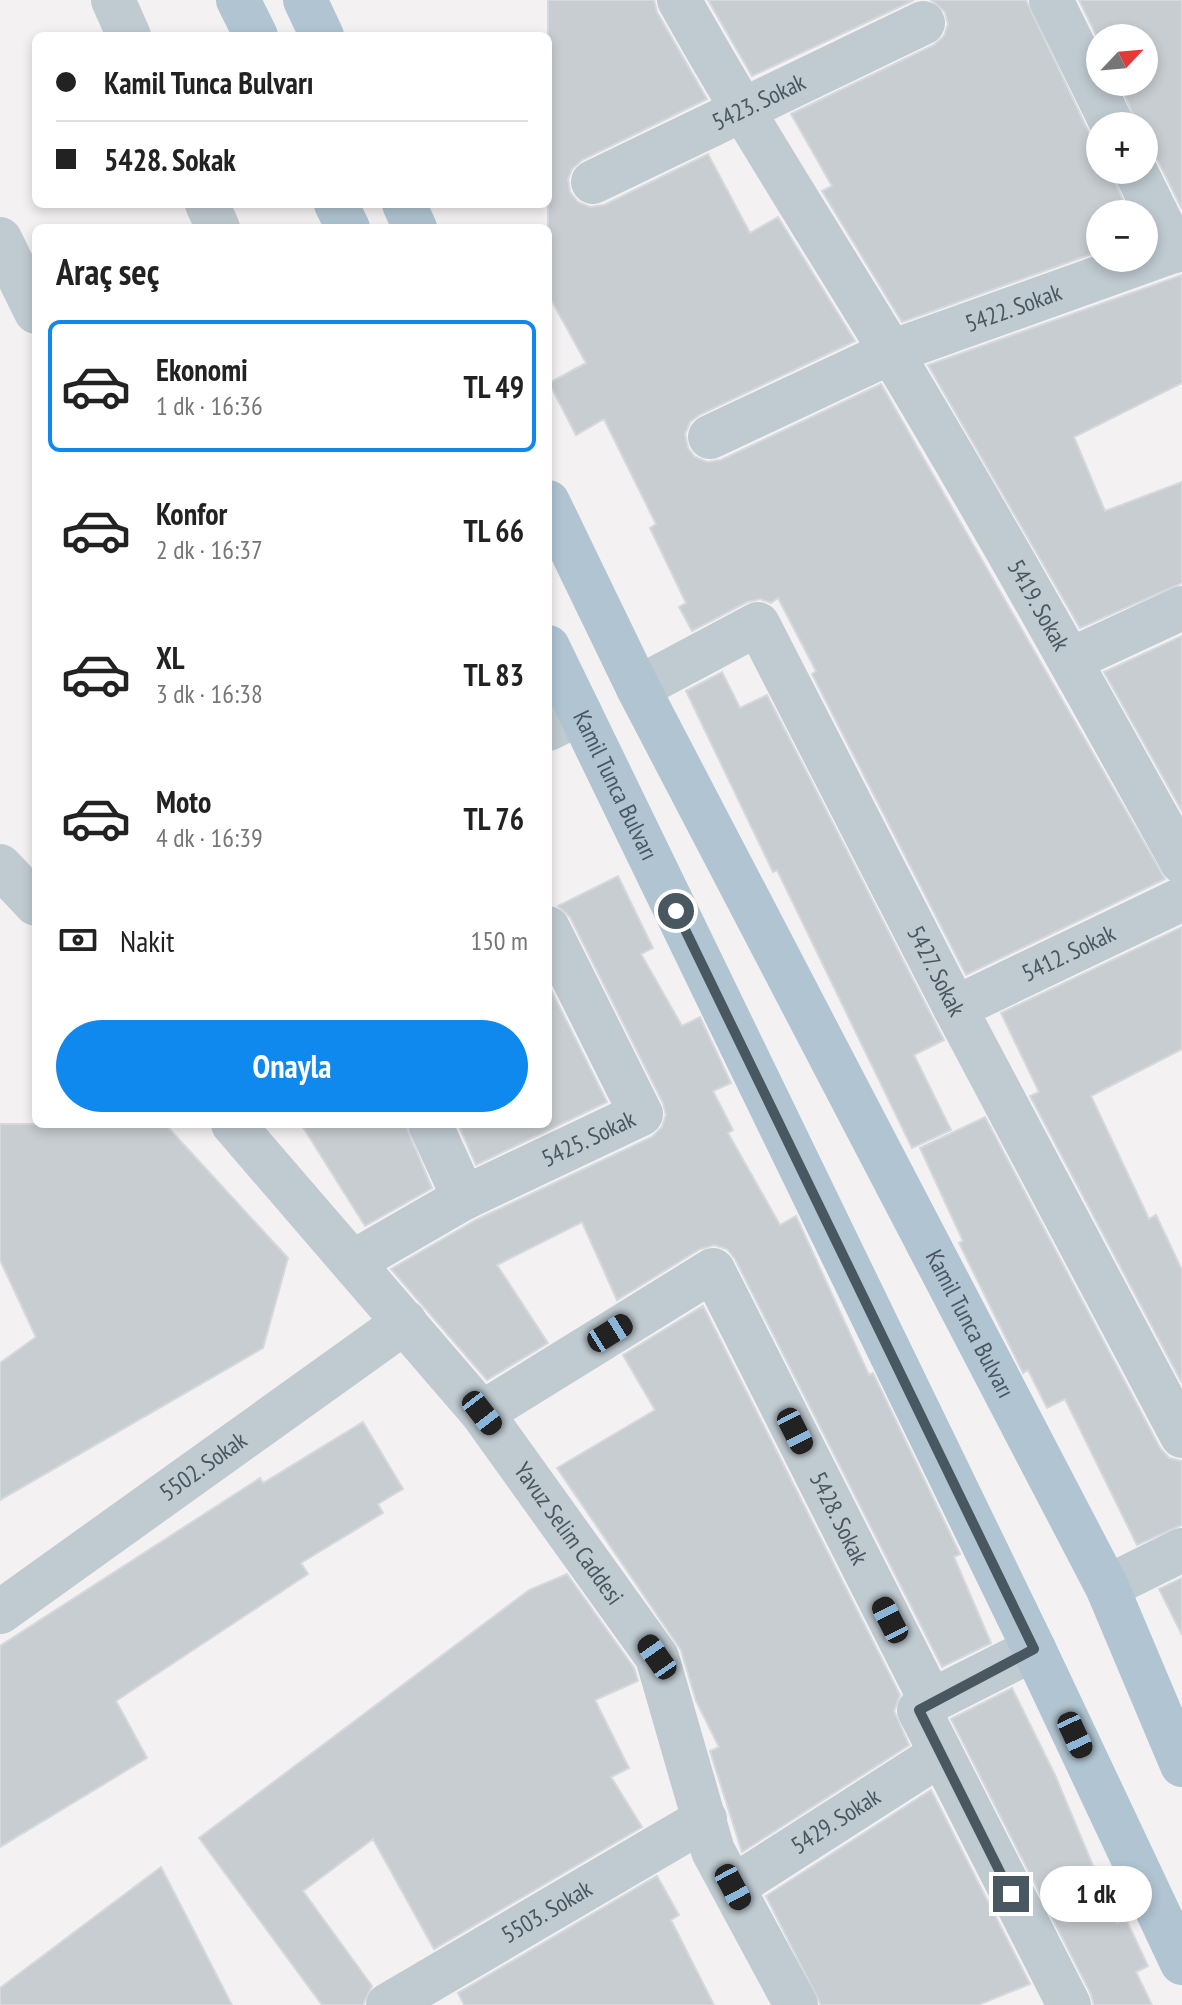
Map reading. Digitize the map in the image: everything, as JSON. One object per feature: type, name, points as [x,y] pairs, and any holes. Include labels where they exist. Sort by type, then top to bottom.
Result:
[{"type":"main road","points":[[238,0],[254,32]]},
{"type":"main road","points":[[305,0],[320,32]]},
{"type":"main road","name":"Kamil Tunca Bulvarı","points":[[552,510],[638,688],[1107,1587],[1182,1765]]},
{"type":"main road","name":"Kamil Tunca Bulvarı","points":[[552,666],[564,721],[1034,1649],[1182,1963]]},
{"type":"street","points":[[113,0],[127,32]]},
{"type":"street","name":"5419. Sokak","points":[[679,0],[741,111],[891,352],[1070,660],[1182,862]]},
{"type":"street","points":[[1051,0],[1106,112]]},
{"type":"street","name":"5423. Sokak","points":[[593,182],[923,23]]},
{"type":"street","points":[[1143,184],[1178,250]]},
{"type":"street","points":[[0,239],[32,304]]},
{"type":"street","name":"5422. Sokak","points":[[891,352],[1178,250]]},
{"type":"street","points":[[710,437],[891,352]]},
{"type":"street","points":[[1070,660],[1182,608]]},
{"type":"street","name":"5427. Sokak","points":[[638,688],[758,624],[955,1008],[1182,1436]]},
{"type":"street","points":[[0,866],[32,900]]},
{"type":"street","name":"5412. Sokak","points":[[955,1008],[1182,899]]},
{"type":"street","name":"5425. Sokak","points":[[353,1262],[464,1198],[641,1114],[552,936]]},
{"type":"street","name":"Yavuz Selim Caddesi","points":[[236,1128],[482,1413],[657,1657],[713,1851],[796,2005]]},
{"type":"street","points":[[432,1128],[464,1198]]},
{"type":"street","name":"5428. Sokak","points":[[482,1413],[713,1270],[931,1701]]},
{"type":"street","name":"5502. Sokak","points":[[0,1612],[405,1322]]},
{"type":"street","points":[[1107,1587],[1182,1550]]},
{"type":"street","points":[[1034,1649],[919,1710],[939,1755],[1069,2005]]},
{"type":"street","name":"5429. Sokak","points":[[733,1887],[939,1755]]},
{"type":"street","name":"5503. Sokak","points":[[388,2005],[705,1819]]},
{"type":"building","points":[[548,0],[654,0],[657,12],[707,99],[582,160],[572,169],[568,179],[570,192],[578,202],[590,207],[604,205],[708,154],[750,233],[778,217],[855,341],[699,415],[690,422],[685,434],[688,448],[695,457],[707,462],[721,460],[881,384],[1165,879],[966,975],[812,674],[816,671],[778,598],[771,603],[760,599],[747,602],[692,631],[679,607],[686,603],[650,528],[656,524],[604,419],[576,435],[552,389],[552,381],[586,363],[552,301],[552,224],[548,224],[548,208],[552,208],[552,32],[548,32]]},
{"type":"building","points":[[708,0],[914,0],[752,76]]},
{"type":"building","points":[[931,0],[1026,0],[1086,126],[1086,184],[1116,184],[1123,200],[1086,200],[1086,256],[902,322],[822,191],[832,186],[791,114],[934,45],[944,36],[948,24],[945,12]]},
{"type":"building","points":[[1079,0],[1182,0],[1182,209],[1158,161],[1158,112],[1132,112],[1125,96],[1158,96],[1158,24],[1091,24]]},
{"type":"building","points":[[1182,275],[1182,383],[1074,437],[1105,511],[1182,482],[1182,583],[1080,628],[928,365]]},
{"type":"building","points":[[1182,636],[1182,811],[1104,672]]},
{"type":"building","points":[[722,672],[740,708],[767,695],[944,1040],[914,1055],[951,1130],[912,1148],[686,691]]},
{"type":"building","points":[[618,876],[653,948],[641,954],[682,1026],[700,1017],[731,1083],[713,1091],[733,1130],[728,1133],[780,1225],[796,1216],[869,1375],[873,1373],[960,1554],[954,1557],[991,1643],[942,1667],[735,1259],[727,1249],[714,1245],[700,1249],[617,1300],[582,1222],[497,1265],[548,1343],[487,1380],[391,1269],[476,1220],[652,1137],[662,1127],[666,1115],[663,1103],[570,917],[558,906]]},
{"type":"building","points":[[1182,927],[1182,1049],[1091,1096],[1149,1219],[1156,1215],[1182,1270],[1182,1383],[1030,1096],[1039,1092],[1001,1013]]},
{"type":"building","points":[[552,992],[607,1102],[476,1165],[460,1128],[552,1128]]},
{"type":"building","points":[[985,1117],[1160,1448],[1169,1458],[1182,1461],[1182,1525],[1137,1545],[1065,1399],[1047,1408],[1028,1370],[1023,1373],[959,1243],[963,1241],[920,1148]]},
{"type":"building","points":[[0,1124],[32,1124],[32,1128],[169,1128],[288,1258],[263,1348],[0,1500],[0,1363],[36,1337],[0,1260]]},
{"type":"building","points":[[304,1128],[407,1128],[432,1188],[365,1226]]},
{"type":"building","points":[[703,1306],[900,1695],[894,1711],[909,1745],[742,1852],[710,1751],[719,1747],[696,1701],[681,1650],[557,1468],[655,1410],[623,1355]]},
{"type":"building","points":[[363,1422],[403,1489],[378,1504],[383,1513],[301,1563],[308,1574],[116,1701],[147,1758],[0,1847],[0,1646],[260,1478],[263,1483]]},
{"type":"building","points":[[567,1574],[634,1668],[638,1681],[595,1700],[629,1768],[611,1777],[642,1827],[434,1949],[373,1839],[303,1891],[372,1986],[363,2005],[322,2005],[199,1838],[529,1590]]},
{"type":"building","points":[[1182,1578],[1182,1635],[1159,1589]]},
{"type":"building","points":[[1012,1688],[1055,1775],[1117,1923],[1126,1919],[1148,1966],[1136,1972],[1152,2005],[1094,2005],[951,1719]]},
{"type":"building","points":[[931,1790],[1030,1984],[978,2005],[821,2005],[766,1896]]},
{"type":"building","points":[[161,1867],[232,2005],[0,2005],[0,1988]]},
{"type":"building","points":[[657,1876],[679,1915],[671,1920],[714,2005],[464,2005],[458,1993]]},
{"type":"route","points":[[676,911],[1034,1649],[919,1710],[1011,1894]]}]
